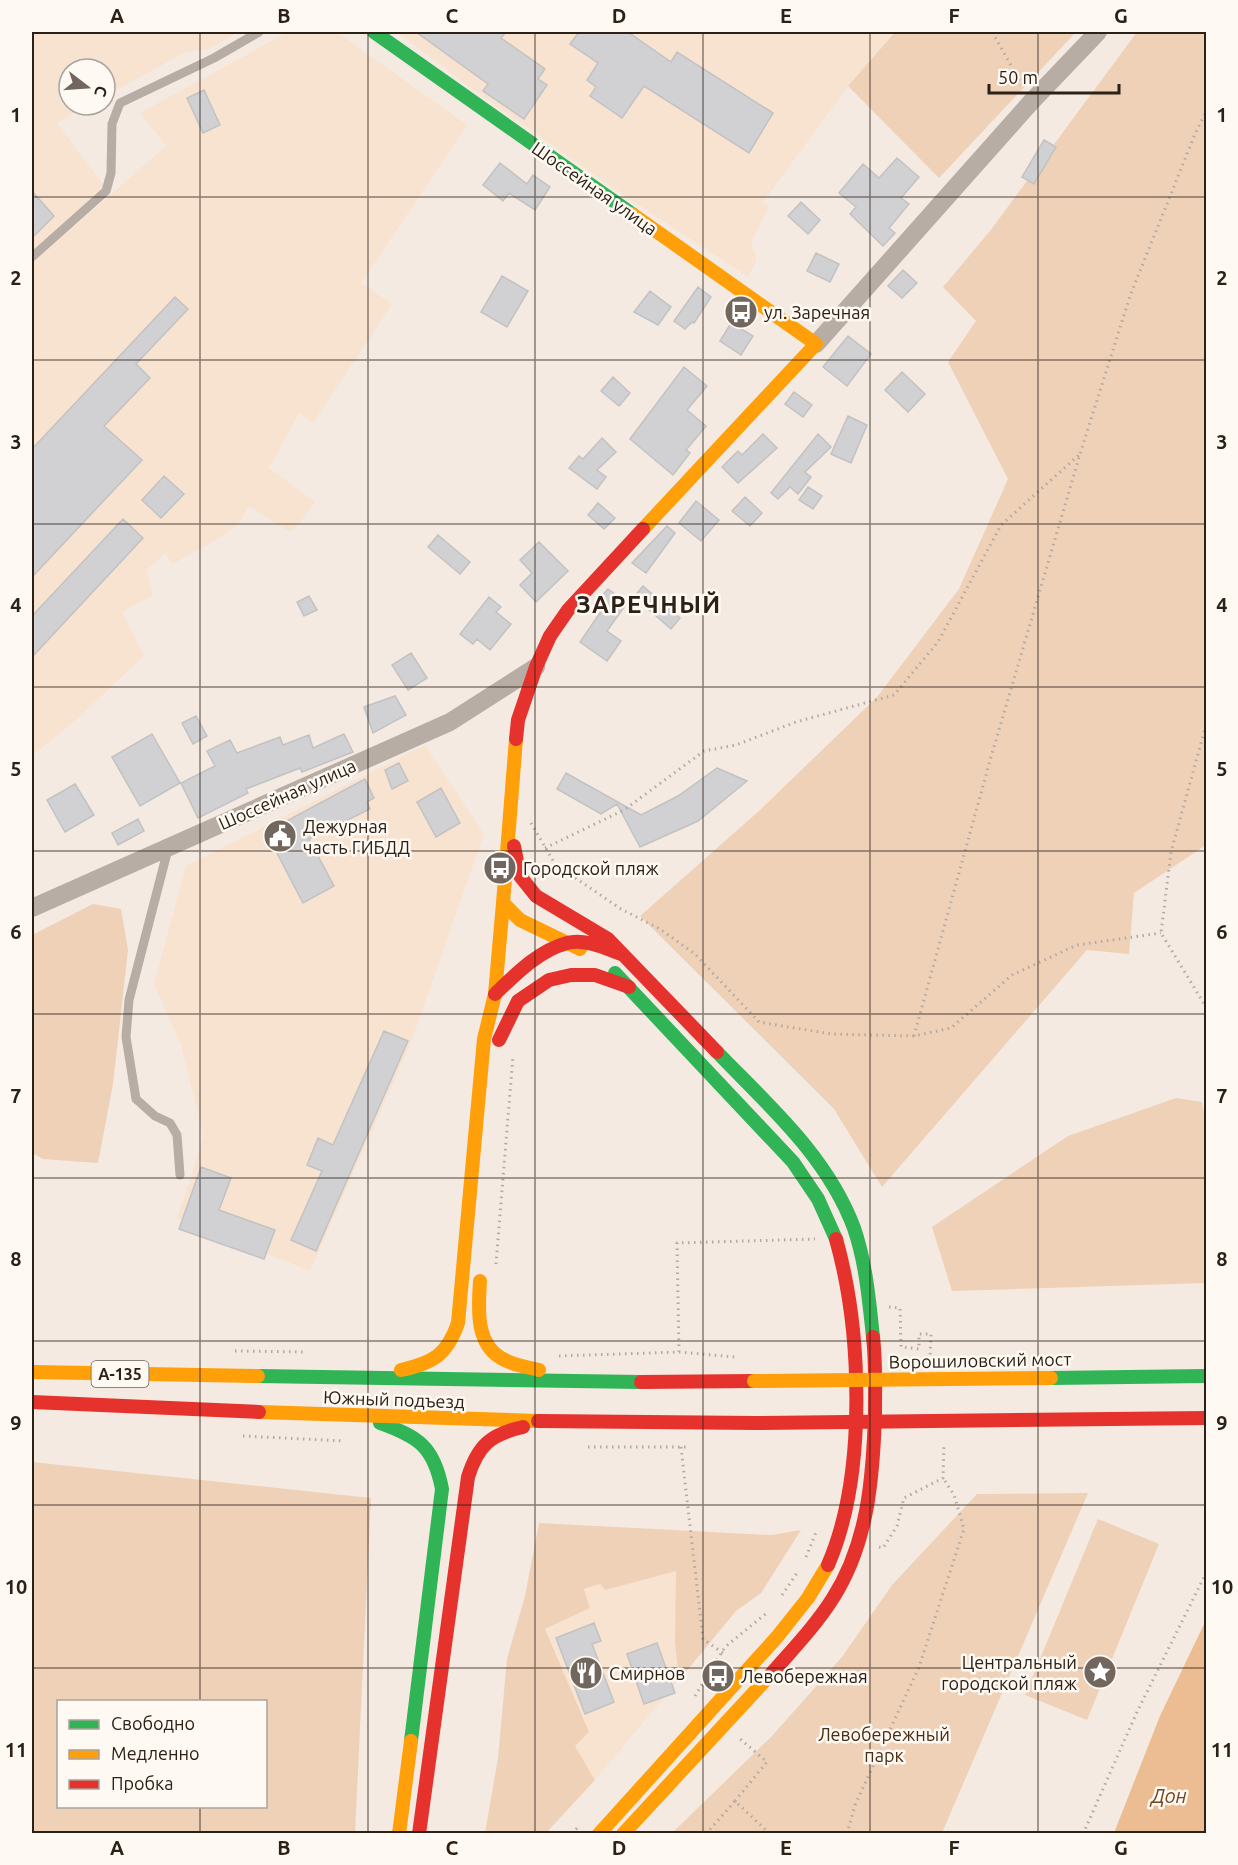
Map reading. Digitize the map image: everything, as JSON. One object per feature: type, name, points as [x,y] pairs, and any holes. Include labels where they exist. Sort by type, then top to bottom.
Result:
[{"type":"main road","name":"Шоссейная улица","points":[[374,32],[816,344]]},
{"type":"main road","points":[[363,1377],[414,1367],[436,1360],[454,1338],[459,1312],[484,1039],[495,994],[518,720],[536,667],[550,636],[568,610],[816,344]]},
{"type":"main road","points":[[510,828],[520,876],[536,896],[608,939],[802,1140],[834,1185],[854,1229],[866,1275],[874,1341],[873,1471],[864,1524],[855,1555],[833,1598],[796,1646],[721,1730],[623,1833]]},
{"type":"main road","points":[[503,903],[520,920],[568,942],[603,963],[642,999],[787,1154],[816,1194],[836,1237],[850,1302],[855,1394],[854,1467],[846,1516],[834,1552],[815,1588],[779,1634],[712,1712],[599,1833]]},
{"type":"main road","points":[[495,994],[525,965],[568,942],[594,944],[621,954]]},
{"type":"main road","points":[[495,994],[499,1046],[518,1001],[549,980],[571,975],[595,975],[628,987]]},
{"type":"main road","points":[[481,1266],[477,1313],[485,1344],[504,1360],[581,1381]]},
{"type":"main road","name":"Южный подъезд","points":[[32,1372],[697,1383],[754,1380]]},
{"type":"main road","name":"Ворошиловский мост","points":[[754,1380],[1206,1376]]},
{"type":"main road","name":"Южный подъезд","points":[[32,1402],[361,1417],[579,1422],[756,1423],[1206,1418]]},
{"type":"main road","points":[[361,1417],[401,1430],[428,1447],[439,1468],[442,1489],[399,1833]]},
{"type":"main road","points":[[421,1833],[465,1490],[470,1467],[481,1447],[505,1430],[579,1422]]},
{"type":"street","points":[[816,344],[1032,101],[1098,32]]},
{"type":"street","name":"Шоссейная улица","points":[[32,908],[450,722],[536,667]]},
{"type":"lane","points":[[32,257],[106,192],[111,173],[112,124],[120,103],[213,58],[259,32]]},
{"type":"lane","points":[[169,846],[129,1000],[126,1037],[136,1099],[155,1116],[170,1123],[177,1135],[180,1175]]},
{"type":"path","points":[[997,32],[995,37],[1032,101]]},
{"type":"path","points":[[915,1036],[994,746],[1080,454],[1130,296],[1206,112]]},
{"type":"path","points":[[545,848],[624,810],[704,751],[736,745],[796,722],[894,695],[938,642],[1001,525],[1080,454]]},
{"type":"path","points":[[1206,725],[1171,852],[1161,933],[1206,1006]]},
{"type":"path","points":[[528,831],[529,820],[555,864],[621,909],[660,928],[695,954],[759,1022],[831,1034],[915,1036],[951,1028],[1012,975],[1077,945],[1161,933]]},
{"type":"path","points":[[496,1267],[514,1051]]},
{"type":"path","points":[[679,1352],[677,1243],[819,1239],[815,1230]]},
{"type":"path","points":[[882,1307],[900,1308],[901,1347],[919,1349],[919,1334],[931,1334],[930,1357]]},
{"type":"path","points":[[233,1351],[313,1352]]},
{"type":"path","points":[[549,1356],[679,1352],[742,1358]]},
{"type":"path","points":[[847,1833],[855,1804],[919,1667],[964,1529],[954,1495],[943,1478],[944,1442]]},
{"type":"path","points":[[580,1446],[681,1448],[703,1639],[723,1653]]},
{"type":"path","points":[[875,1546],[883,1548],[897,1526],[904,1498],[943,1478]]},
{"type":"path","points":[[778,1600],[802,1565],[819,1524]]},
{"type":"path","points":[[1083,1833],[1137,1712],[1206,1573]]},
{"type":"path","points":[[693,1698],[725,1647],[772,1609]]},
{"type":"path","points":[[706,1833],[767,1762],[731,1731]]},
{"type":"path","points":[[735,1801],[770,1833]]},
{"type":"path","points":[[572,1833],[580,1825]]},
{"type":"shaded area","points":[[32,32],[238,32],[209,49],[184,53],[117,89],[117,57],[57,57],[57,117],[68,117],[57,123],[104,186],[32,252]]},
{"type":"shaded area","points":[[288,32],[311,34],[313,32],[337,32],[467,125],[361,283],[392,304],[313,423],[299,413],[269,468],[315,502],[296,528],[288,531],[249,506],[238,524],[216,540],[173,564],[165,554],[146,570],[153,595],[122,612],[144,656],[77,719],[32,756],[32,263],[166,146],[140,113]]},
{"type":"shaded area","points":[[397,32],[894,32],[848,87],[763,202],[769,207],[751,243],[757,259],[748,277],[616,190],[471,88]]},
{"type":"shaded area","points":[[425,745],[484,834],[410,1045],[310,1271],[177,1218],[204,1136],[181,1045],[154,984],[186,866]]},
{"type":"shaded area","points":[[676,1570],[675,1643],[679,1680],[595,1780],[575,1746],[545,1629],[590,1608],[584,1590],[600,1584],[605,1590]]},
{"type":"green space","points":[[895,32],[1076,32],[939,178],[848,86]]},
{"type":"green space","points":[[1137,32],[1206,32],[1206,845],[1134,893],[1129,954],[1087,950],[882,1187],[834,1109],[640,916],[759,811],[877,697],[959,589],[1008,479],[948,362],[976,321],[943,287],[990,231]]},
{"type":"green space","points":[[93,904],[121,909],[128,950],[113,1084],[98,1163],[43,1159],[32,1153],[32,935]]},
{"type":"green space","points":[[1176,1098],[1202,1102],[1206,1123],[1206,1283],[952,1291],[932,1227],[1068,1136]]},
{"type":"green space","points":[[32,1462],[371,1498],[355,1833],[32,1833]]},
{"type":"green space","name":"Левобережный парк","points":[[1088,1493],[942,1833],[672,1833],[772,1736],[842,1657],[892,1585],[977,1494]]},
{"type":"green space","points":[[1098,1519],[1159,1544],[1087,1720],[1025,1695]]},
{"type":"green space","points":[[539,1523],[771,1535],[801,1530],[761,1593],[736,1611],[679,1680],[675,1643],[676,1571],[605,1590],[600,1584],[584,1589],[590,1608],[545,1629],[589,1732],[575,1746],[595,1780],[546,1833],[485,1833],[498,1758],[507,1659],[525,1596]]},
{"type":"water","name":"Дон","points":[[1206,1620],[1206,1833],[1114,1833],[1160,1716]]},
{"type":"building","points":[[416,32],[506,32],[501,38],[545,69],[538,79],[547,85],[524,119],[483,91],[488,84]]},
{"type":"building","points":[[579,32],[628,32],[671,62],[677,52],[773,113],[749,153],[644,86],[622,118],[590,96],[596,87],[587,80],[598,63],[570,44]]},
{"type":"building","points":[[204,90],[220,125],[203,133],[187,98]]},
{"type":"building","points":[[1044,140],[1056,147],[1034,184],[1022,177]]},
{"type":"building","points":[[897,158],[919,177],[901,198],[909,204],[889,228],[895,233],[883,246],[850,214],[856,207],[839,193],[863,164],[879,178]]},
{"type":"building","points":[[500,163],[527,184],[533,175],[550,187],[535,210],[509,193],[503,201],[483,185]]},
{"type":"building","points":[[32,191],[54,216],[32,238]]},
{"type":"building","points":[[801,202],[820,220],[808,234],[788,216]]},
{"type":"building","points":[[816,253],[839,264],[830,282],[807,271]]},
{"type":"building","points":[[903,270],[917,283],[902,298],[888,286]]},
{"type":"building","points":[[502,276],[528,291],[507,327],[481,312]]},
{"type":"building","points":[[698,287],[711,297],[694,323],[692,322],[685,329],[674,321]]},
{"type":"building","points":[[650,291],[671,307],[658,325],[634,312]]},
{"type":"building","points":[[175,297],[188,309],[136,364],[150,378],[104,426],[142,460],[32,577],[32,449]]},
{"type":"building","points":[[731,323],[753,336],[741,355],[720,341]]},
{"type":"building","points":[[848,336],[871,354],[847,386],[823,367]]},
{"type":"building","points":[[684,367],[707,386],[687,410],[706,426],[686,450],[690,453],[673,475],[630,439]]},
{"type":"building","points":[[902,372],[925,394],[908,412],[885,390]]},
{"type":"building","points":[[613,377],[630,393],[619,406],[601,391]]},
{"type":"building","points":[[794,392],[812,405],[803,417],[785,404]]},
{"type":"building","points":[[848,416],[867,425],[851,463],[831,454]]},
{"type":"building","points":[[763,434],[777,448],[738,483],[722,467],[738,451],[742,455]]},
{"type":"building","points":[[818,434],[831,447],[805,472],[811,477],[798,494],[790,487],[778,499],[771,493]]},
{"type":"building","points":[[602,438],[616,452],[597,470],[606,477],[597,489],[569,468],[579,456],[583,459]]},
{"type":"building","points":[[164,476],[184,494],[161,518],[142,500]]},
{"type":"building","points":[[808,487],[822,496],[813,509],[799,500]]},
{"type":"building","points":[[745,497],[762,513],[750,526],[732,511]]},
{"type":"building","points":[[696,501],[719,520],[701,541],[679,523]]},
{"type":"building","points":[[598,503],[615,518],[604,529],[588,515]]},
{"type":"building","points":[[123,519],[143,538],[32,657],[32,616]]},
{"type":"building","points":[[667,526],[675,533],[646,573],[632,563]]},
{"type":"building","points":[[438,535],[470,562],[460,574],[428,547]]},
{"type":"building","points":[[539,542],[568,571],[536,602],[520,585],[532,573],[520,560]]},
{"type":"building","points":[[643,586],[680,618],[671,629],[634,597]]},
{"type":"building","points":[[608,589],[627,603],[607,631],[621,641],[607,661],[580,642],[604,607],[596,602]]},
{"type":"building","points":[[309,596],[317,610],[304,616],[297,602]]},
{"type":"building","points":[[489,597],[501,607],[496,612],[511,624],[490,650],[477,639],[473,644],[460,634]]},
{"type":"building","points":[[411,653],[427,678],[408,690],[392,665]]},
{"type":"building","points":[[395,696],[406,715],[373,733],[364,707]]},
{"type":"building","points":[[196,716],[207,736],[193,744],[182,723]]},
{"type":"building","points":[[152,734],[180,783],[140,806],[112,757]]},
{"type":"building","points":[[344,734],[353,752],[302,772],[300,768],[246,789],[248,793],[198,818],[181,783],[215,766],[207,751],[230,740],[237,753],[280,737],[283,745],[309,735],[313,748]]},
{"type":"building","points":[[399,763],[408,781],[392,789],[385,770]]},
{"type":"building","points":[[717,768],[747,781],[698,821],[640,847],[617,804],[601,814],[557,789],[566,773],[641,815],[678,796]]},
{"type":"building","points":[[365,779],[374,798],[367,802],[370,809],[309,839],[334,886],[303,903],[266,832]]},
{"type":"building","points":[[75,784],[94,815],[65,832],[47,800]]},
{"type":"building","points":[[441,788],[460,823],[436,837],[417,802]]},
{"type":"building","points":[[138,819],[144,831],[118,845],[112,833]]},
{"type":"building","points":[[384,1031],[408,1041],[316,1251],[291,1240],[322,1171],[307,1165],[318,1138],[333,1145]]},
{"type":"building","points":[[201,1167],[231,1178],[219,1210],[275,1230],[264,1259],[179,1229]]},
{"type":"building","name":"Смирнов","points":[[594,1623],[601,1641],[592,1644],[614,1702],[585,1714],[556,1638]]},
{"type":"building","points":[[657,1643],[675,1693],[644,1704],[627,1654]]},
{"type":"traffic: fast","points":[[374,32],[632,214]]},
{"type":"traffic: fast","points":[[615,973],[793,1162],[818,1199],[836,1239]]},
{"type":"traffic: fast","points":[[717,1052],[795,1133],[829,1178],[854,1228],[867,1282],[873,1337]]},
{"type":"traffic: fast","points":[[258,1376],[641,1382]]},
{"type":"traffic: fast","points":[[1051,1378],[1206,1376]]},
{"type":"traffic: fast","points":[[380,1423],[405,1433],[423,1446],[434,1463],[442,1489],[411,1741]]},
{"type":"traffic: slow","points":[[632,214],[816,344],[643,529]]},
{"type":"traffic: slow","points":[[516,739],[503,903],[520,920],[580,949]]},
{"type":"traffic: slow","points":[[401,1370],[422,1364],[437,1356],[449,1343],[458,1323],[484,1039],[495,994],[503,903]]},
{"type":"traffic: slow","points":[[480,1281],[479,1316],[484,1338],[489,1347],[507,1361],[539,1370]]},
{"type":"traffic: slow","points":[[32,1372],[258,1376]]},
{"type":"traffic: slow","points":[[754,1381],[1051,1378]]},
{"type":"traffic: slow","points":[[259,1412],[538,1421]]},
{"type":"traffic: slow","points":[[599,1834],[777,1637],[808,1598],[828,1565]]},
{"type":"traffic: slow","points":[[623,1834],[772,1673]]},
{"type":"traffic: slow","points":[[399,1834],[411,1741]]},
{"type":"traffic: jam","points":[[516,739],[518,720],[536,667],[550,636],[568,610],[643,529]]},
{"type":"traffic: jam","points":[[514,846],[520,876],[536,896],[608,939],[717,1052]]},
{"type":"traffic: jam","points":[[495,994],[537,957],[567,943],[587,943],[621,954]]},
{"type":"traffic: jam","points":[[499,1040],[518,1001],[549,980],[571,975],[595,975],[629,987]]},
{"type":"traffic: jam","points":[[828,1565],[841,1529],[855,1447],[855,1359],[845,1276],[836,1239]]},
{"type":"traffic: jam","points":[[772,1673],[812,1627],[833,1598],[845,1577],[861,1532],[873,1462],[875,1414],[873,1337]]},
{"type":"traffic: jam","points":[[641,1382],[754,1381]]},
{"type":"traffic: jam","points":[[32,1402],[259,1412]]},
{"type":"traffic: jam","points":[[756,1423],[1206,1418]]},
{"type":"traffic: jam","points":[[538,1421],[756,1423]]},
{"type":"traffic: jam","points":[[419,1834],[468,1477],[476,1457],[487,1443],[502,1433],[523,1427]]},
{"type":"place","name":"ул. Заречная","points":[[741,312]]},
{"type":"place","name":"Дежурная часть ГИБДД","points":[[280,836]]},
{"type":"place","name":"Городской пляж","points":[[500,868]]},
{"type":"place","name":"Центральный городской пляж","points":[[1100,1672]]},
{"type":"place","name":"Смирнов","points":[[586,1673]]},
{"type":"place","name":"Левобережная","points":[[718,1676]]},
{"type":"district","name":"ЗАРЕЧНЫЙ","points":[[649,604]]}]
